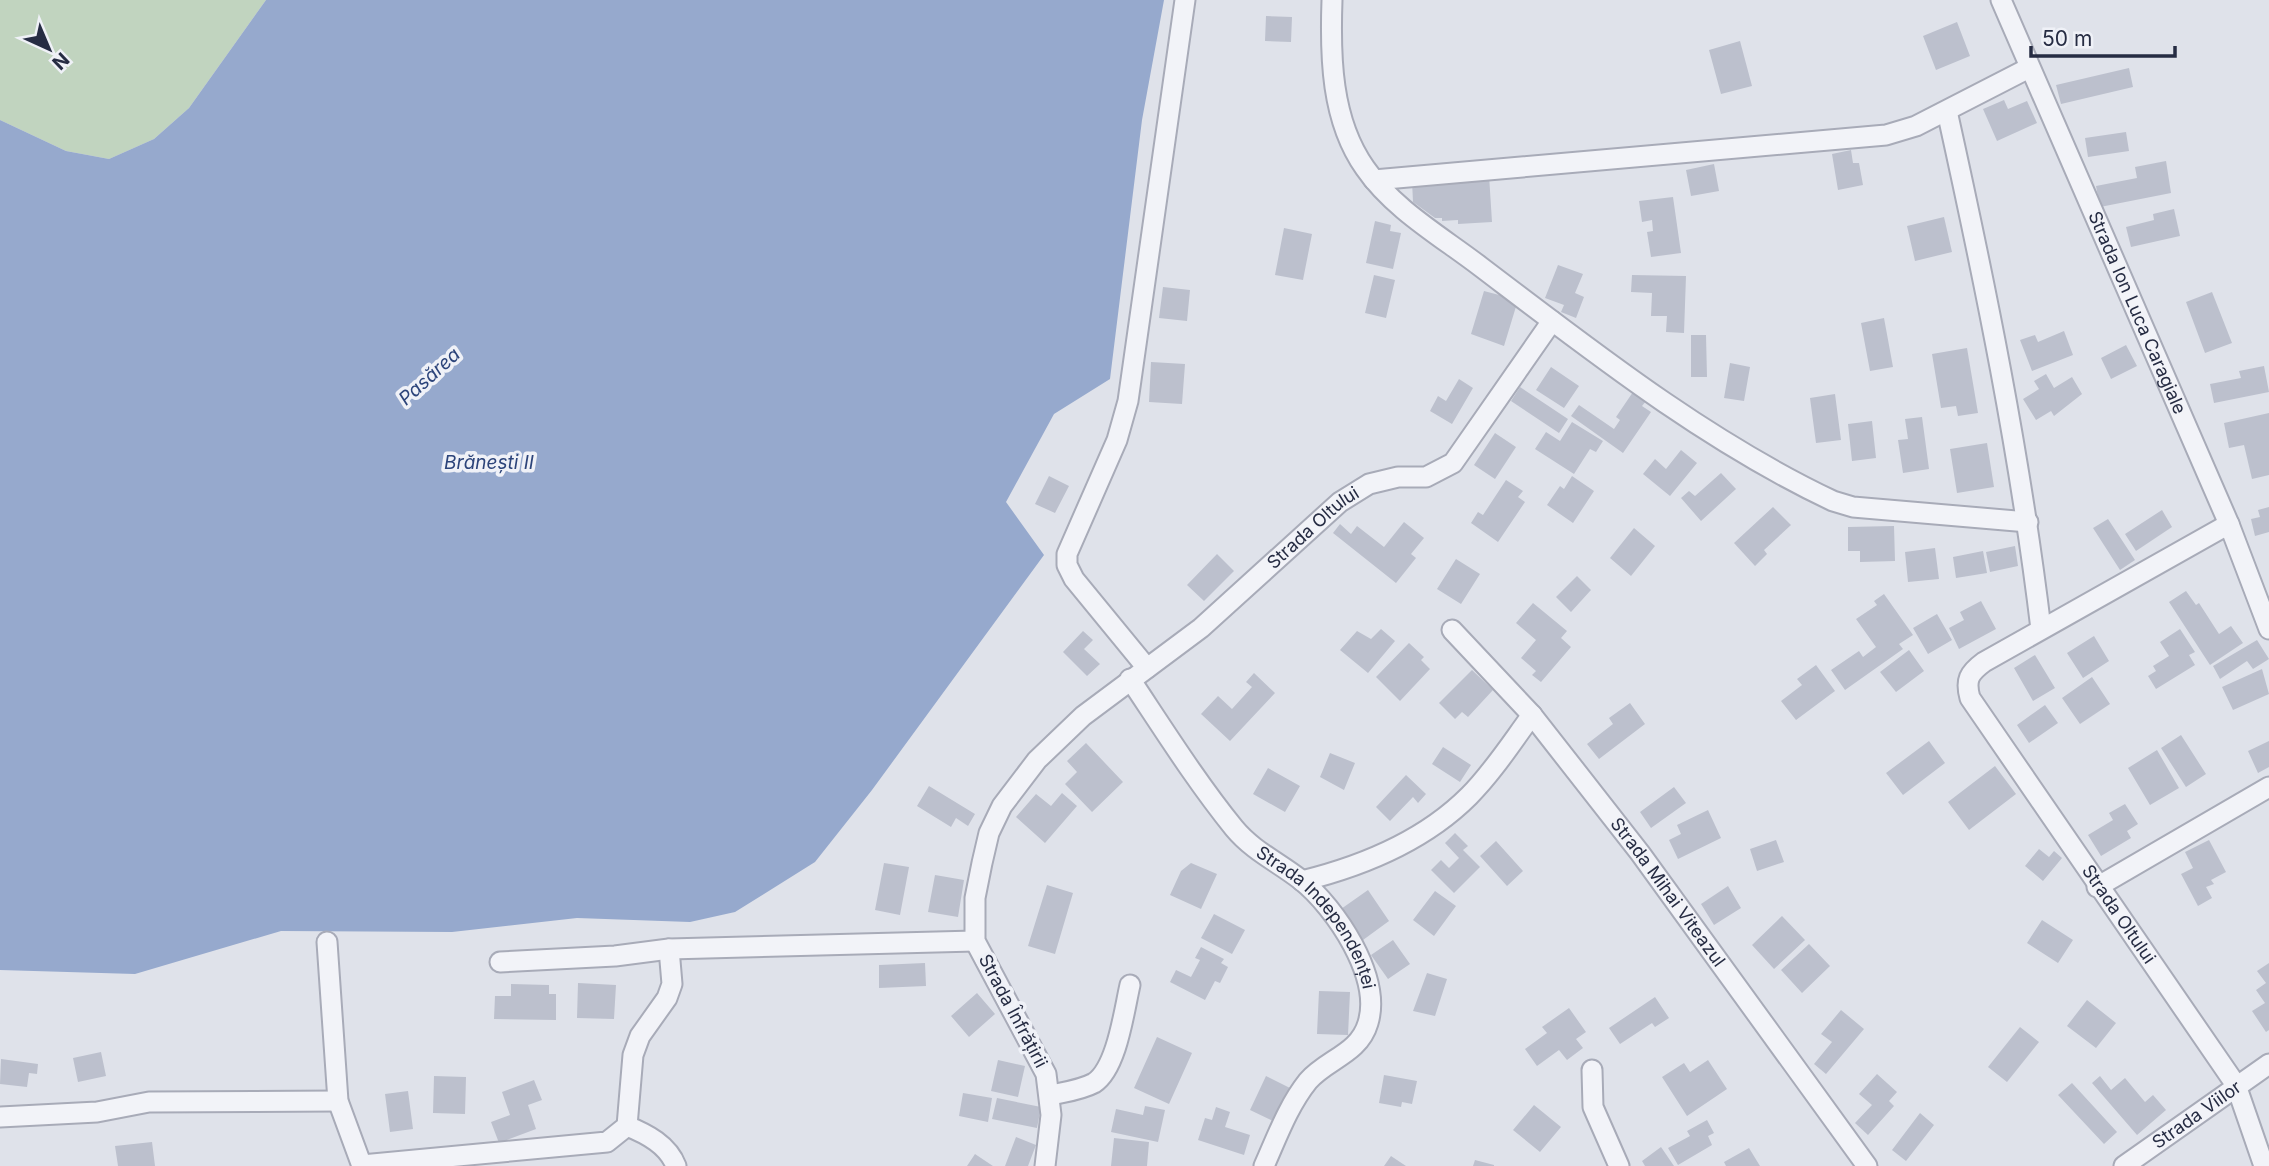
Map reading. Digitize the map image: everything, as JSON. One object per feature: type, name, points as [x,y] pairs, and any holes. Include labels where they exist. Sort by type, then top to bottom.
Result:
[{"type":"street","points":[[1147,668],[1074,579],[1067,565],[1067,554],[1117,440],[1128,401],[1185,0]]},
{"type":"street","points":[[1332,0],[1331,44],[1342,119],[1352,146],[1374,180],[1395,202],[1552,321],[1685,416],[1833,501],[1853,507],[2028,522]]},
{"type":"street","name":"Strada Ion Luca Caragiale","points":[[2001,0],[2230,524],[2269,629]]},
{"type":"street","points":[[1374,180],[1886,135],[1916,126],[2029,68]]},
{"type":"street","points":[[1947,111],[2009,405],[2028,522],[2040,629],[2230,524]]},
{"type":"street","name":"Strada Oltului","points":[[975,941],[975,898],[989,833],[1016,783],[1083,716],[1201,628],[1340,502],[1369,484],[1398,477],[1426,477],[1453,463],[1552,321]]},
{"type":"street","name":"Strada Oltului","points":[[2040,629],[1972,671],[1966,683],[1970,698],[2097,887],[2236,1085],[2264,1166]]},
{"type":"street","name":"Strada Mihai Viteazul","points":[[1452,630],[1532,715],[1648,864],[1867,1166]]},
{"type":"street","name":"Strada Independenței","points":[[1130,679],[1236,831],[1254,848],[1302,881],[1339,922],[1360,958],[1371,1003],[1368,1023],[1360,1041],[1310,1079],[1292,1104],[1264,1166]]},
{"type":"street","points":[[1302,881],[1337,872],[1378,856],[1429,829],[1470,795],[1532,715]]},
{"type":"street","points":[[2097,887],[2269,787]]},
{"type":"street","points":[[500,962],[615,956],[669,949],[975,941]]},
{"type":"street","name":"Strada Înfrățirii","points":[[975,941],[1037,1053],[1051,1095],[1045,1166]]},
{"type":"street","points":[[327,942],[338,1101],[362,1165],[607,1143],[626,1126],[633,1055],[640,1036],[667,998],[672,984],[669,949]]},
{"type":"street","points":[[1051,1095],[1082,1088],[1102,1075],[1112,1060],[1130,985]]},
{"type":"street","name":"Strada Viilor","points":[[2124,1166],[2269,1064]]},
{"type":"street","points":[[1592,1070],[1593,1107],[1619,1166]]},
{"type":"street","points":[[0,1117],[97,1112],[149,1102],[338,1101]]},
{"type":"street","points":[[626,1126],[649,1135],[673,1156],[676,1166]]},
{"type":"green space","points":[[0,0],[266,0],[189,108],[154,139],[109,159],[66,151],[0,120]]},
{"type":"water","name":"Brănești II","points":[[266,0],[1164,0],[1142,120],[1110,379],[1054,414],[1006,502],[1044,555],[872,790],[815,862],[735,912],[690,922],[577,918],[452,932],[281,931],[135,974],[0,970],[0,120],[66,151],[109,159],[154,139],[189,108]]},
{"type":"building","points":[[1266,16],[1292,17],[1291,42],[1265,41]]},
{"type":"building","points":[[1957,22],[1970,56],[1936,70],[1923,36]]},
{"type":"building","points":[[1740,41],[1752,86],[1721,94],[1709,50]]},
{"type":"building","points":[[2129,68],[2133,87],[2061,104],[2056,85]]},
{"type":"building","points":[[2004,100],[2008,109],[2027,101],[2037,123],[1997,141],[1983,109]]},
{"type":"building","points":[[2126,132],[2129,151],[2088,157],[2085,138]]},
{"type":"building","points":[[1851,150],[1853,163],[1859,163],[1863,185],[1838,190],[1832,154]]},
{"type":"building","points":[[2166,161],[2171,193],[2100,207],[2096,186],[2137,178],[2135,167]]},
{"type":"building","points":[[1714,164],[1719,191],[1691,196],[1686,170]]},
{"type":"building","points":[[1489,175],[1492,222],[1458,224],[1458,220],[1442,221],[1442,218],[1435,218],[1413,202],[1412,181]]},
{"type":"building","points":[[1673,197],[1681,253],[1651,257],[1647,232],[1653,231],[1652,220],[1642,222],[1639,201]]},
{"type":"building","points":[[2174,209],[2180,236],[2131,247],[2126,227],[2154,220],[2153,214]]},
{"type":"building","points":[[1944,217],[1952,252],[1915,261],[1907,226]]},
{"type":"building","points":[[1375,221],[1391,225],[1390,231],[1401,233],[1393,269],[1366,263]]},
{"type":"building","points":[[1284,228],[1312,234],[1303,280],[1275,275]]},
{"type":"building","points":[[1558,265],[1583,274],[1575,293],[1584,297],[1576,318],[1561,312],[1564,305],[1545,298]]},
{"type":"building","points":[[1374,275],[1395,280],[1386,318],[1365,313]]},
{"type":"building","points":[[1632,275],[1686,276],[1684,333],[1666,332],[1667,316],[1651,316],[1652,293],[1631,292]]},
{"type":"building","points":[[1163,287],[1190,290],[1187,321],[1159,318]]},
{"type":"building","points":[[1484,291],[1518,300],[1504,346],[1471,334]]},
{"type":"building","points":[[2212,292],[2232,343],[2205,353],[2186,302]]},
{"type":"building","points":[[1884,318],[1893,367],[1870,371],[1861,323]]},
{"type":"building","points":[[2064,331],[2073,355],[2032,371],[2020,340],[2035,335],[2038,342]]},
{"type":"building","points":[[1691,335],[1706,335],[1707,377],[1691,377]]},
{"type":"building","points":[[2126,345],[2137,366],[2111,379],[2101,358]]},
{"type":"building","points":[[1967,348],[1978,413],[1958,416],[1956,406],[1941,408],[1932,354]]},
{"type":"building","points":[[1151,362],[1185,364],[1182,404],[1149,402]]},
{"type":"building","points":[[1730,363],[1750,367],[1744,401],[1724,398]]},
{"type":"building","points":[[2264,366],[2269,392],[2214,403],[2210,384],[2241,378],[2239,371]]},
{"type":"building","points":[[1551,367],[1579,386],[1564,408],[1536,390]]},
{"type":"building","points":[[2046,374],[2054,388],[2072,377],[2082,394],[2054,416],[2051,411],[2036,420],[2023,399],[2039,389],[2034,381]]},
{"type":"building","points":[[1459,379],[1473,388],[1452,424],[1430,411],[1438,396],[1446,401]]},
{"type":"building","points":[[1520,387],[1568,419],[1559,433],[1511,401]]},
{"type":"building","points":[[1633,392],[1646,401],[1642,406],[1651,412],[1623,453],[1571,416],[1579,405],[1614,429],[1620,420],[1616,417]]},
{"type":"building","points":[[1835,394],[1841,440],[1816,443],[1810,398]]},
{"type":"building","points":[[2269,413],[2269,475],[2252,479],[2244,445],[2229,448],[2224,423]]},
{"type":"building","points":[[1922,417],[1929,469],[1903,473],[1898,440],[1908,439],[1905,419]]},
{"type":"building","points":[[1872,421],[1876,458],[1852,461],[1848,424]]},
{"type":"building","points":[[1572,422],[1603,441],[1596,452],[1590,449],[1574,474],[1535,449],[1546,432],[1560,441]]},
{"type":"building","points":[[1495,433],[1516,447],[1495,479],[1474,465]]},
{"type":"building","points":[[1987,443],[1994,487],[1957,493],[1950,449]]},
{"type":"building","points":[[1681,450],[1697,463],[1670,496],[1643,474],[1655,459],[1666,469]]},
{"type":"building","points":[[1721,473],[1736,489],[1701,521],[1681,498],[1689,491],[1695,496]]},
{"type":"building","points":[[1049,476],[1069,486],[1055,513],[1035,504]]},
{"type":"building","points":[[1572,476],[1594,491],[1573,523],[1547,505],[1560,486],[1564,489]]},
{"type":"building","points":[[1506,480],[1523,491],[1518,497],[1525,502],[1498,542],[1471,523],[1478,512],[1483,515]]},
{"type":"building","points":[[1773,507],[1791,525],[1764,550],[1767,554],[1755,566],[1734,543]]},
{"type":"building","points":[[2269,507],[2269,532],[2255,536],[2251,519],[2260,517],[2258,510]]},
{"type":"building","points":[[2162,510],[2172,527],[2136,551],[2125,534]]},
{"type":"building","points":[[2108,519],[2135,560],[2120,570],[2093,528]]},
{"type":"building","points":[[1404,522],[1424,538],[1411,554],[1416,558],[1396,583],[1333,533],[1340,524],[1351,534],[1357,526],[1384,547]]},
{"type":"building","points":[[1894,526],[1895,561],[1860,562],[1860,551],[1848,551],[1848,527]]},
{"type":"building","points":[[1634,528],[1655,546],[1631,576],[1610,558]]},
{"type":"building","points":[[2015,546],[2018,566],[1990,572],[1986,552]]},
{"type":"building","points":[[1935,548],[1939,579],[1908,582],[1905,552]]},
{"type":"building","points":[[1983,551],[1987,573],[1956,578],[1953,557]]},
{"type":"building","points":[[1217,554],[1234,571],[1204,601],[1187,585]]},
{"type":"building","points":[[1456,559],[1480,574],[1461,604],[1437,589]]},
{"type":"building","points":[[1577,576],[1591,590],[1571,612],[1556,597]]},
{"type":"building","points":[[2186,591],[2196,605],[2199,603],[2219,634],[2231,626],[2243,643],[2210,665],[2169,602]]},
{"type":"building","points":[[1884,594],[1913,635],[1899,644],[1903,649],[1845,690],[1831,670],[1859,651],[1863,657],[1876,647],[1856,619],[1877,605],[1874,601]]},
{"type":"building","points":[[1981,601],[1996,629],[1959,649],[1949,628],[1964,620],[1960,612]]},
{"type":"building","points":[[1533,603],[1567,631],[1561,638],[1571,647],[1541,682],[1532,675],[1536,671],[1521,658],[1536,640],[1516,623]]},
{"type":"building","points":[[1937,614],[1952,640],[1928,654],[1913,628]]},
{"type":"building","points":[[1381,629],[1395,641],[1368,673],[1340,650],[1357,631],[1371,639]]},
{"type":"building","points":[[2180,629],[2195,652],[2189,655],[2195,665],[2156,689],[2148,676],[2156,671],[2153,666],[2169,656],[2160,642]]},
{"type":"building","points":[[1083,631],[1093,640],[1084,649],[1100,664],[1087,676],[1063,652]]},
{"type":"building","points":[[2094,636],[2109,661],[2083,678],[2067,653]]},
{"type":"building","points":[[2257,640],[2269,659],[2253,669],[2247,661],[2220,679],[2213,666]]},
{"type":"building","points":[[1409,643],[1424,657],[1421,660],[1430,669],[1400,701],[1376,677]]},
{"type":"building","points":[[1909,650],[1924,671],[1896,692],[1880,672]]},
{"type":"building","points":[[2035,655],[2055,688],[2033,701],[2014,668]]},
{"type":"building","points":[[1816,665],[1835,691],[1796,720],[1781,701],[1802,685],[1797,679]]},
{"type":"building","points":[[2262,669],[2269,694],[2233,710],[2222,687]]},
{"type":"building","points":[[1472,670],[1493,690],[1468,717],[1462,712],[1455,719],[1439,703]]},
{"type":"building","points":[[1254,673],[1275,693],[1230,741],[1201,714],[1218,696],[1232,709],[1252,687],[1246,682]]},
{"type":"building","points":[[2092,677],[2110,704],[2080,724],[2062,698]]},
{"type":"building","points":[[1630,703],[1645,724],[1599,759],[1587,744],[1613,724],[1609,718]]},
{"type":"building","points":[[2045,705],[2058,723],[2029,743],[2017,725]]},
{"type":"building","points":[[2181,735],[2206,774],[2186,787],[2161,748]]},
{"type":"building","points":[[1929,741],[1945,763],[1903,795],[1886,773]]},
{"type":"building","points":[[2269,741],[2269,767],[2258,773],[2248,751]]},
{"type":"building","points":[[1086,743],[1123,782],[1092,812],[1065,784],[1077,772],[1067,761]]},
{"type":"building","points":[[1443,747],[1471,765],[1460,782],[1432,764]]},
{"type":"building","points":[[2157,750],[2179,788],[2150,805],[2128,768]]},
{"type":"building","points":[[1330,753],[1355,763],[1344,790],[1320,777]]},
{"type":"building","points":[[1995,766],[2016,794],[1969,830],[1948,802]]},
{"type":"building","points":[[1268,768],[1300,786],[1285,812],[1253,794]]},
{"type":"building","points":[[1406,775],[1426,794],[1418,803],[1413,797],[1390,821],[1376,807]]},
{"type":"building","points":[[929,786],[975,814],[968,826],[956,818],[951,827],[917,806]]},
{"type":"building","points":[[1674,787],[1686,803],[1651,828],[1640,812]]},
{"type":"building","points":[[1062,793],[1077,806],[1045,843],[1016,817],[1036,794],[1051,806]]},
{"type":"building","points":[[2125,804],[2138,824],[2127,831],[2131,838],[2101,856],[2088,835],[2113,820],[2109,813]]},
{"type":"building","points":[[1708,810],[1721,838],[1678,859],[1669,840],[1681,834],[1677,825]]},
{"type":"building","points":[[1455,833],[1468,846],[1463,850],[1480,867],[1454,893],[1431,870],[1441,860],[1449,868],[1459,858],[1445,843]]},
{"type":"building","points":[[1776,840],[1784,862],[1757,871],[1750,849]]},
{"type":"building","points":[[2209,840],[2226,872],[2211,880],[2214,884],[2206,887],[2212,898],[2198,906],[2181,874],[2193,868],[2185,852]]},
{"type":"building","points":[[1496,841],[1523,871],[1507,886],[1480,856]]},
{"type":"building","points":[[2039,849],[2049,857],[2054,851],[2062,858],[2043,881],[2025,866]]},
{"type":"building","points":[[884,863],[909,867],[900,915],[875,910]]},
{"type":"building","points":[[1191,863],[1217,874],[1201,909],[1170,895],[1181,871]]},
{"type":"building","points":[[935,875],[964,880],[958,917],[928,912]]},
{"type":"building","points":[[1047,885],[1073,893],[1055,954],[1028,946]]},
{"type":"building","points":[[1728,886],[1741,908],[1714,925],[1701,904]]},
{"type":"building","points":[[1368,890],[1389,921],[1363,940],[1341,909]]},
{"type":"building","points":[[1435,891],[1456,906],[1434,936],[1413,920]]},
{"type":"building","points":[[1214,914],[1245,930],[1232,954],[1201,938]]},
{"type":"building","points":[[1782,916],[1805,940],[1774,969],[1752,945]]},
{"type":"building","points":[[2042,920],[2073,940],[2058,963],[2027,943]]},
{"type":"building","points":[[1393,940],[1410,964],[1388,979],[1371,955]]},
{"type":"building","points":[[1809,944],[1830,966],[1802,993],[1781,970]]},
{"type":"building","points":[[1201,947],[1224,959],[1221,963],[1228,967],[1220,983],[1215,981],[1205,1000],[1170,982],[1176,970],[1191,977],[1200,960],[1195,958]]},
{"type":"building","points":[[925,963],[926,986],[879,988],[879,965]]},
{"type":"building","points":[[2269,963],[2269,1030],[2266,1032],[2252,1011],[2265,1003],[2256,990],[2266,983],[2257,971]]},
{"type":"building","points":[[1427,973],[1447,979],[1435,1016],[1413,1011]]},
{"type":"building","points":[[578,983],[616,985],[614,1019],[577,1018]]},
{"type":"building","points":[[511,984],[549,985],[549,994],[556,994],[556,1020],[494,1019],[495,996],[511,996]]},
{"type":"building","points":[[1319,991],[1350,992],[1348,1035],[1317,1034]]},
{"type":"building","points":[[977,993],[995,1014],[969,1037],[951,1016]]},
{"type":"building","points":[[1655,997],[1669,1018],[1655,1027],[1652,1023],[1620,1044],[1609,1028]]},
{"type":"building","points":[[2087,1000],[2116,1023],[2096,1048],[2067,1026]]},
{"type":"building","points":[[1569,1008],[1586,1032],[1576,1039],[1583,1048],[1567,1060],[1559,1050],[1537,1066],[1525,1049],[1547,1033],[1542,1027]]},
{"type":"building","points":[[1841,1010],[1864,1029],[1826,1074],[1814,1064],[1832,1042],[1821,1034]]},
{"type":"building","points":[[2020,1027],[2039,1042],[2007,1082],[1988,1067]]},
{"type":"building","points":[[1157,1037],[1192,1053],[1169,1104],[1134,1088]]},
{"type":"building","points":[[101,1052],[106,1076],[78,1082],[73,1058]]},
{"type":"building","points":[[1,1059],[38,1064],[37,1074],[29,1073],[27,1087],[0,1084]]},
{"type":"building","points":[[998,1060],[1025,1066],[1018,1097],[991,1091]]},
{"type":"building","points":[[1708,1060],[1727,1089],[1687,1116],[1662,1077],[1684,1063],[1690,1072]]},
{"type":"building","points":[[1877,1074],[1897,1092],[1889,1101],[1894,1106],[1868,1135],[1855,1123],[1872,1105],[1859,1094]]},
{"type":"building","points":[[1384,1075],[1417,1081],[1412,1104],[1402,1102],[1401,1107],[1379,1103]]},
{"type":"building","points":[[434,1076],[466,1077],[465,1114],[433,1113]]},
{"type":"building","points":[[1266,1076],[1292,1089],[1275,1122],[1250,1110]]},
{"type":"building","points":[[2100,1076],[2111,1090],[2125,1078],[2145,1102],[2153,1095],[2166,1110],[2137,1135],[2092,1083]]},
{"type":"building","points":[[534,1080],[542,1100],[528,1105],[536,1129],[499,1143],[491,1122],[510,1115],[502,1092]]},
{"type":"building","points":[[2072,1083],[2117,1132],[2104,1144],[2058,1095]]},
{"type":"building","points":[[408,1091],[413,1129],[390,1132],[385,1094]]},
{"type":"building","points":[[963,1093],[992,1098],[988,1122],[959,1116]]},
{"type":"building","points":[[997,1098],[1041,1107],[1037,1128],[992,1119]]},
{"type":"building","points":[[1534,1105],[1561,1127],[1540,1152],[1513,1130]]},
{"type":"building","points":[[1145,1106],[1165,1110],[1158,1142],[1111,1132],[1116,1109],[1143,1115]]},
{"type":"building","points":[[1216,1107],[1230,1112],[1225,1127],[1250,1135],[1244,1155],[1198,1140],[1205,1118],[1212,1120]]},
{"type":"building","points":[[1920,1113],[1934,1125],[1906,1161],[1892,1150]]},
{"type":"building","points":[[1707,1120],[1714,1133],[1708,1136],[1712,1145],[1678,1165],[1668,1148],[1690,1136],[1687,1131]]},
{"type":"building","points":[[1016,1137],[1036,1145],[1028,1166],[1005,1166]]},
{"type":"building","points":[[1114,1138],[1149,1142],[1147,1166],[1111,1166]]},
{"type":"building","points":[[152,1142],[155,1166],[118,1166],[115,1146]]},
{"type":"building","points":[[1661,1147],[1674,1166],[1645,1166],[1642,1161]]},
{"type":"building","points":[[1749,1148],[1760,1166],[1726,1166],[1724,1162]]},
{"type":"building","points":[[975,1154],[993,1166],[967,1166]]},
{"type":"building","points":[[1391,1156],[1406,1166],[1384,1166]]},
{"type":"building","points":[[1475,1160],[1494,1165],[1494,1166],[1473,1166]]},
{"type":"water label","name":"Pasărea","points":[[429,376]]}]
